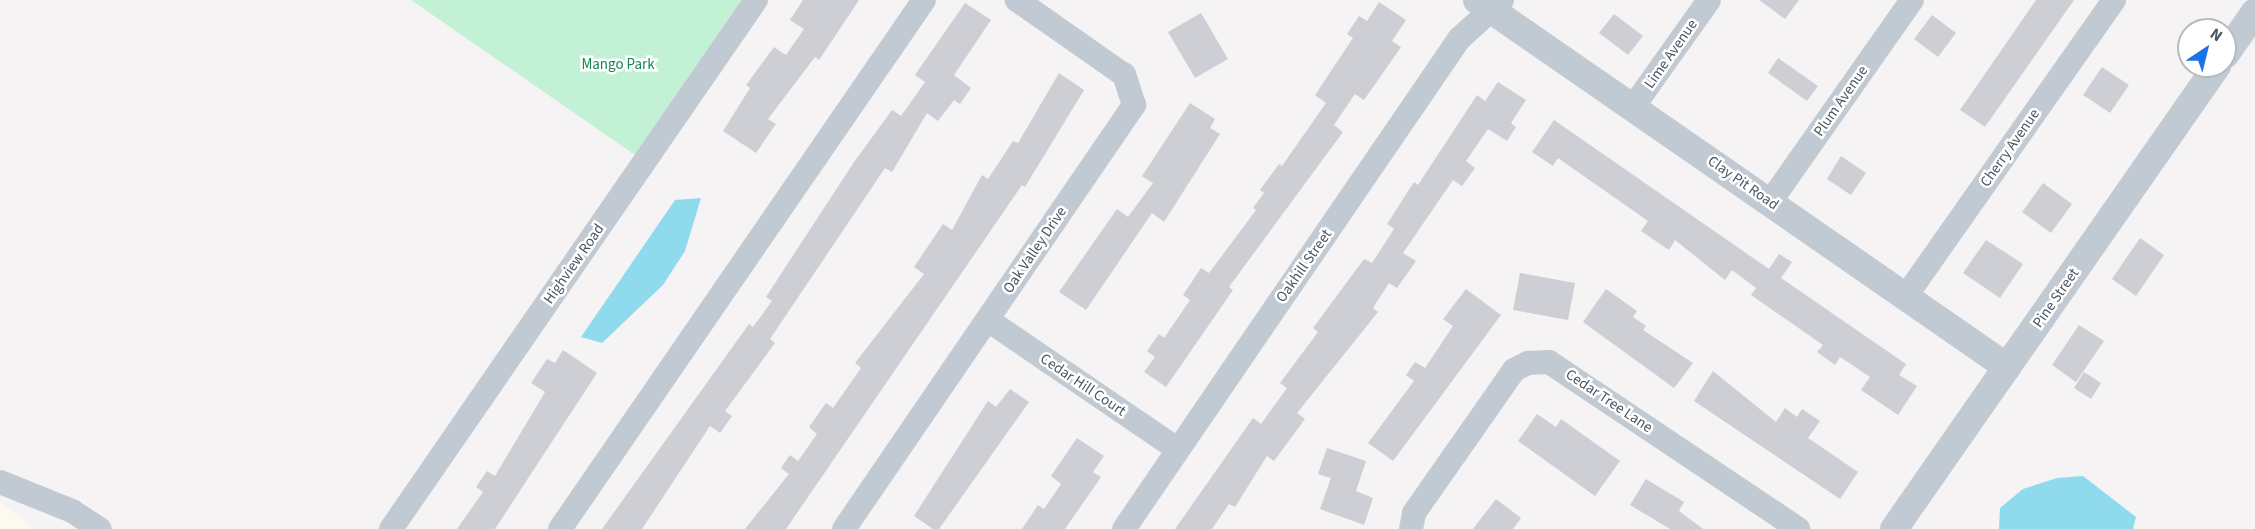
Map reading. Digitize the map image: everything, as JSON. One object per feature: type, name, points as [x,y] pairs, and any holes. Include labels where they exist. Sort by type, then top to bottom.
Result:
[{"type":"street","name":"Highview Road","points":[[391,529],[756,0]]},
{"type":"street","points":[[560,529],[924,0]]},
{"type":"street","name":"Oak Valley Drive","points":[[844,529],[1134,105],[1124,75],[1017,0]]},
{"type":"street","name":"Lime Avenue","points":[[1634,107],[1709,0]]},
{"type":"street","name":"Plum Avenue","points":[[1770,202],[1912,0]]},
{"type":"street","name":"Cherry Avenue","points":[[1906,296],[2114,0]]},
{"type":"street","name":"Clay Pit Road","points":[[1491,4],[2007,368]]},
{"type":"street","name":"Oakhill Street","points":[[1124,529],[1459,39],[1491,4]]},
{"type":"street","points":[[2237,38],[2255,12]]},
{"type":"street","name":"Pine Street","points":[[1894,529],[2209,78]]},
{"type":"street","name":"Cedar Hill Court","points":[[988,320],[1177,449]]},
{"type":"street","name":"Cedar Tree Lane","points":[[1411,529],[1413,513],[1514,370],[1528,363],[1549,362],[1798,529]]},
{"type":"street","points":[[0,482],[72,511],[100,529]]},
{"type":"shaded area","points":[[0,502],[36,529],[0,529]]},
{"type":"green space","name":"Mango Park","points":[[411,0],[741,0],[635,155]]},
{"type":"water","points":[[701,198],[685,251],[663,285],[602,343],[581,337],[675,200]]},
{"type":"water","points":[[2083,476],[2136,517],[2133,529],[1999,529],[2000,508],[2023,489],[2057,478]]},
{"type":"building","points":[[803,0],[859,0],[819,60],[815,57],[768,119],[776,124],[756,153],[723,131],[750,88],[746,85],[774,47],[786,55],[804,29],[790,20]]},
{"type":"building","points":[[1759,0],[1799,0],[1785,19]]},
{"type":"building","points":[[2036,0],[2074,0],[1985,127],[1960,110]]},
{"type":"building","points":[[1379,2],[1406,20],[1392,41],[1401,47],[1364,100],[1355,94],[1334,125],[1343,132],[1229,287],[1233,290],[1166,387],[1144,372],[1155,357],[1147,351],[1159,334],[1164,338],[1190,300],[1183,295],[1201,268],[1209,273],[1256,210],[1253,208],[1264,193],[1260,190],[1279,164],[1282,166],[1326,103],[1315,95],[1353,38],[1347,34],[1359,16],[1367,21]]},
{"type":"building","points":[[965,3],[991,20],[954,75],[971,88],[960,104],[954,100],[938,121],[927,113],[892,172],[885,168],[770,339],[775,343],[725,411],[732,416],[720,433],[710,426],[642,529],[602,529],[749,324],[753,327],[772,301],[766,297],[854,162],[892,110],[901,116],[925,82],[915,75]]},
{"type":"building","points":[[1201,13],[1228,59],[1195,78],[1168,32]]},
{"type":"building","points":[[1614,14],[1643,36],[1628,55],[1599,33]]},
{"type":"building","points":[[1932,15],[1956,33],[1938,57],[1914,39]]},
{"type":"building","points":[[1778,58],[1818,86],[1807,101],[1768,73]]},
{"type":"building","points":[[2102,67],[2129,85],[2110,113],[2083,95]]},
{"type":"building","points":[[1059,73],[1084,90],[1025,187],[1022,185],[786,529],[745,529],[789,474],[781,468],[790,455],[798,461],[817,434],[809,427],[826,403],[833,408],[861,368],[855,363],[924,274],[914,267],[943,224],[952,230],[982,175],[988,179],[1013,141],[1018,143]]},
{"type":"building","points":[[1498,82],[1526,100],[1511,123],[1516,127],[1507,141],[1488,129],[1466,161],[1475,168],[1462,186],[1453,180],[1403,253],[1416,261],[1397,288],[1389,283],[1373,308],[1378,312],[1297,413],[1305,419],[1274,461],[1267,456],[1235,507],[1229,504],[1212,529],[1175,529],[1253,418],[1261,424],[1287,388],[1280,383],[1318,332],[1313,328],[1364,259],[1372,263],[1394,229],[1387,224],[1414,182],[1418,185],[1477,95],[1485,101]]},
{"type":"building","points":[[1190,103],[1215,119],[1210,128],[1220,134],[1164,222],[1152,213],[1086,310],[1059,292],[1117,209],[1128,217],[1153,183],[1142,176]]},
{"type":"building","points":[[1554,120],[1769,269],[1779,254],[1792,262],[1781,278],[1906,364],[1899,375],[1917,386],[1898,415],[1861,390],[1870,377],[1840,357],[1835,365],[1817,352],[1823,345],[1751,295],[1756,288],[1732,270],[1725,280],[1675,240],[1669,250],[1641,231],[1648,221],[1558,158],[1553,166],[1532,152]]},
{"type":"building","points":[[1841,156],[1866,173],[1851,195],[1827,179]]},
{"type":"building","points":[[2043,183],[2072,204],[2051,233],[2022,212]]},
{"type":"building","points":[[2140,238],[2164,255],[2136,296],[2112,279]]},
{"type":"building","points":[[1986,240],[2023,264],[2000,298],[1963,273]]},
{"type":"building","points":[[1520,273],[1575,283],[1568,320],[1513,310]]},
{"type":"building","points":[[1466,289],[1501,315],[1393,461],[1368,443],[1414,381],[1406,375],[1415,362],[1425,368],[1453,326],[1443,319]]},
{"type":"building","points":[[1606,289],[1637,311],[1633,317],[1646,326],[1643,330],[1693,363],[1674,388],[1583,322]]},
{"type":"building","points":[[2079,325],[2104,341],[2076,382],[2052,365]]},
{"type":"building","points":[[563,350],[597,373],[495,529],[457,529],[483,492],[476,487],[487,471],[495,476],[545,392],[531,383],[547,359],[555,363]]},
{"type":"building","points":[[1713,371],[1776,422],[1785,408],[1797,417],[1802,409],[1820,421],[1808,438],[1858,472],[1840,499],[1694,401]]},
{"type":"building","points":[[2084,372],[2101,383],[2091,399],[2074,388]]},
{"type":"building","points":[[1010,389],[1029,402],[939,529],[933,529],[914,516],[988,401],[996,407]]},
{"type":"building","points":[[1537,414],[1556,427],[1561,419],[1620,461],[1595,496],[1518,441]]},
{"type":"building","points":[[1077,438],[1104,456],[1093,472],[1101,477],[1065,529],[1022,529],[1038,505],[1044,509],[1061,484],[1051,476]]},
{"type":"building","points":[[1327,448],[1366,461],[1356,491],[1373,498],[1364,525],[1320,509],[1331,478],[1318,474]]},
{"type":"building","points":[[1646,479],[1684,502],[1679,511],[1703,529],[1670,529],[1630,505]]},
{"type":"building","points":[[1496,499],[1521,518],[1513,529],[1473,529]]}]
